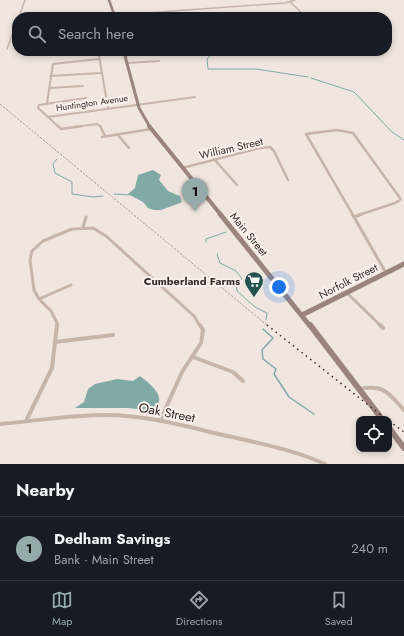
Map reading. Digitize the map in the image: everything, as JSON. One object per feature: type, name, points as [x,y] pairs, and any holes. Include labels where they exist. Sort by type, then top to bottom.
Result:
[{"type":"main road","points":[[109,0],[113,12]]},
{"type":"main road","name":"Main Street","points":[[125,56],[137,104],[142,116],[151,129],[302,315],[380,416]]},
{"type":"main road","name":"Norfolk Street","points":[[302,315],[347,294],[404,264]]},
{"type":"main road","points":[[392,432],[404,448]]},
{"type":"street","points":[[21,12],[25,0]]},
{"type":"street","points":[[145,12],[290,2],[295,0]]},
{"type":"street","points":[[290,2],[300,12]]},
{"type":"street","points":[[7,50],[12,36]]},
{"type":"street","points":[[99,56],[108,108]]},
{"type":"street","points":[[48,103],[50,76],[53,64],[99,59]]},
{"type":"street","points":[[127,63],[159,61]]},
{"type":"street","points":[[50,76],[101,73]]},
{"type":"street","points":[[49,88],[83,86]]},
{"type":"street","name":"Huntington Avenue","points":[[48,117],[194,97]]},
{"type":"street","points":[[86,98],[48,103],[38,106],[61,130],[97,124],[100,126],[104,137],[151,129]]},
{"type":"street","points":[[354,217],[395,203],[400,200],[400,198],[353,133],[347,131],[335,131],[306,134],[386,274]]},
{"type":"street","points":[[118,134],[129,148]]},
{"type":"street","name":"William Street","points":[[182,168],[260,148],[270,148],[275,152],[288,180]]},
{"type":"street","points":[[214,160],[237,185]]},
{"type":"street","points":[[83,227],[86,217]]},
{"type":"street","points":[[26,421],[51,372],[54,361],[56,323],[54,316],[39,299],[34,288],[30,260],[32,251],[46,240],[72,228],[83,227],[94,229],[106,236],[197,319],[202,327],[202,343],[182,372],[160,421]]},
{"type":"street","points":[[39,299],[71,285]]},
{"type":"street","points":[[347,294],[383,328]]},
{"type":"street","points":[[55,342],[113,335]]},
{"type":"street","points":[[193,357],[233,372],[243,381]]},
{"type":"street","points":[[359,389],[370,386],[378,386],[387,392],[404,410]]},
{"type":"street","name":"Oak Street","points":[[0,424],[105,415],[129,416],[160,421],[288,449],[325,464]]},
{"type":"water","points":[[153,170],[161,175],[159,180],[168,191],[180,196],[182,202],[161,210],[154,210],[148,208],[143,202],[128,194],[135,188],[138,175]]},
{"type":"water","points":[[140,376],[153,387],[159,396],[157,406],[153,411],[128,408],[75,408],[84,402],[88,389],[95,384],[117,379],[133,381]]},
{"type":"waterway","points":[[210,56],[207,59],[208,69],[256,69],[308,77]]},
{"type":"waterway","points":[[311,78],[354,92],[392,132],[404,140]]},
{"type":"waterway","points":[[57,159],[53,164],[55,173],[72,182],[72,194],[93,197],[103,196]]},
{"type":"waterway","points":[[114,194],[130,195]]},
{"type":"waterway","points":[[206,242],[206,239],[226,232]]},
{"type":"waterway","points":[[217,254],[220,263],[236,271],[242,279],[236,284],[237,291],[255,307],[267,313],[266,320]]},
{"type":"waterway","points":[[263,329],[273,338],[262,350],[263,359],[276,369],[274,374],[289,397],[314,414]]},
{"type":"railway","points":[[0,104],[268,326]]},
{"type":"railway","points":[[267,325],[382,416]]},
{"type":"railway","points":[[392,423],[404,432]]},
{"type":"place","name":"Dedham Savings","points":[[195,211]]},
{"type":"place","name":"Cumberland Farms","points":[[254,298]]}]
